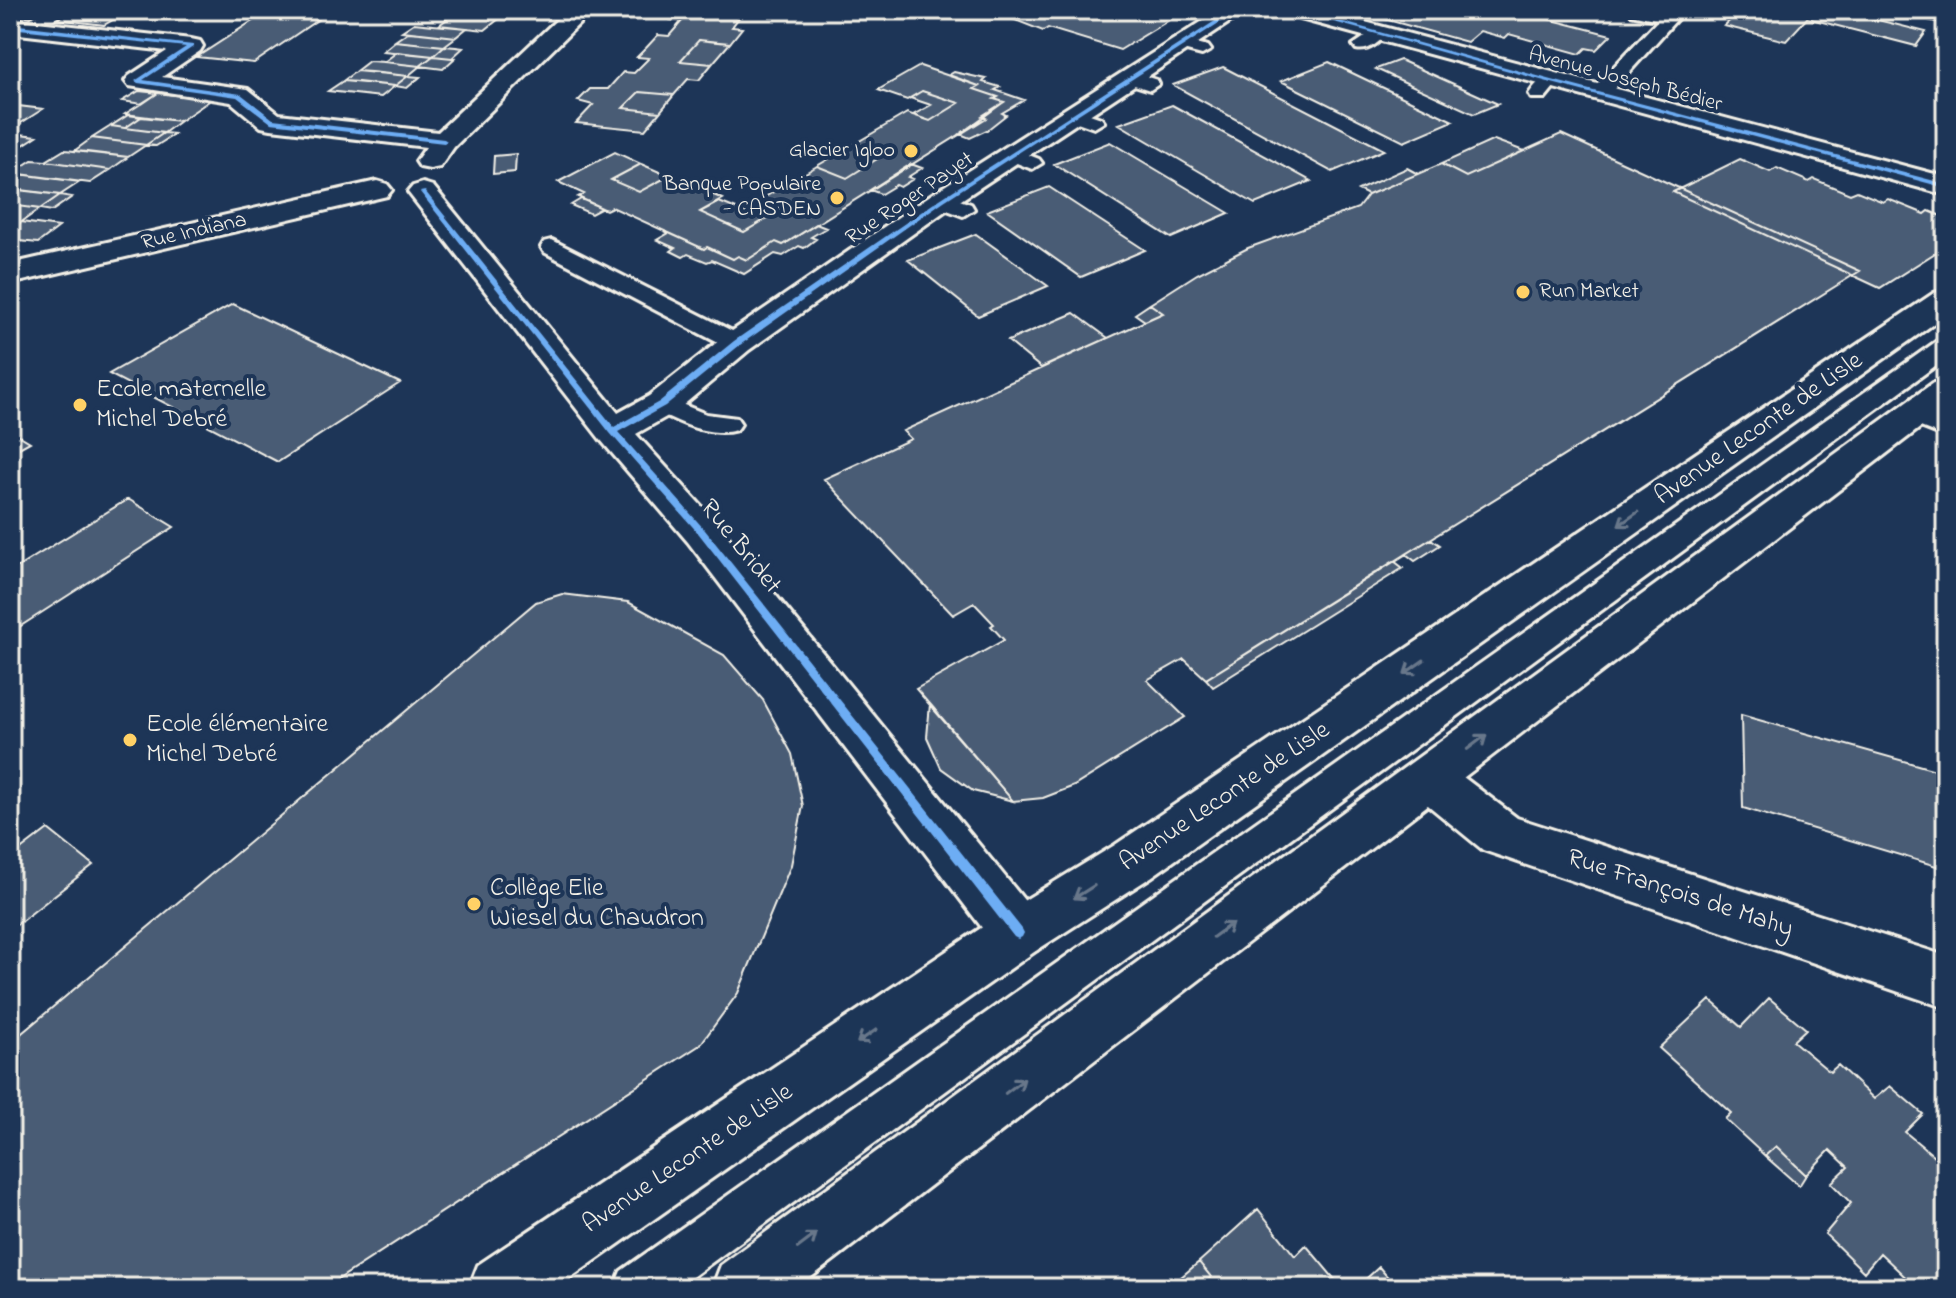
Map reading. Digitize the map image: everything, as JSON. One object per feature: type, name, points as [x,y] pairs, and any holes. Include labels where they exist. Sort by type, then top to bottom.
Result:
[{"type":"street","points":[[10,26],[191,46],[138,81],[239,95],[271,121],[412,169],[581,10]]},
{"type":"street","name":"Rue Roger Payet","points":[[613,431],[662,404],[737,343],[874,257],[1193,47],[1236,10]]},
{"type":"street","name":"Avenue Joseph Bédier","points":[[1294,10],[1370,39],[1544,88],[1599,94],[1946,186]]},
{"type":"street","name":"Rue Indiana","points":[[10,274],[412,169]]},
{"type":"street","name":"Rue Bridet","points":[[412,169],[613,431],[702,532],[1018,933]]},
{"type":"street","name":"Avenue Leconte de Lisle","points":[[501,1288],[1018,933],[1133,861],[1946,300]]},
{"type":"street","points":[[744,1288],[1429,778],[1935,412]]},
{"type":"street","name":"Rue François de Mahy","points":[[1429,778],[1501,835],[1946,982]]},
{"type":"lane","points":[[1637,10],[1673,14]]},
{"type":"lane","points":[[1916,10],[1946,17]]},
{"type":"lane","points":[[1599,94],[1673,14]]},
{"type":"lane","points":[[552,247],[737,343]]},
{"type":"lane","name":"Avenue Leconte de Lisle","points":[[638,1288],[1946,346]]},
{"type":"lane","points":[[662,404],[701,422],[728,424]]},
{"type":"building","points":[[14,10],[44,10],[31,17],[10,14]]},
{"type":"building","points":[[73,10],[130,10],[104,25],[56,19]]},
{"type":"building","points":[[137,10],[162,11],[150,18],[126,16]]},
{"type":"building","points":[[249,10],[332,10],[254,63],[197,57],[260,16],[241,15]]},
{"type":"building","points":[[459,10],[510,10],[485,30],[439,25]]},
{"type":"building","points":[[681,10],[743,12],[732,27],[742,28],[730,43],[699,40],[680,61],[712,64],[699,80],[688,79],[674,95],[639,92],[623,108],[660,112],[645,130],[576,123],[593,105],[578,101],[590,89],[608,89],[623,72],[634,73],[649,58],[637,57],[658,35],[669,36],[682,21],[671,20]]},
{"type":"building","points":[[990,10],[1150,10],[1174,17],[1120,50],[1048,28],[1043,31]]},
{"type":"building","points":[[1352,10],[1513,10],[1611,35],[1596,50],[1586,48],[1580,54],[1509,34],[1505,38],[1480,31],[1467,42]]},
{"type":"building","points":[[1741,10],[1838,10],[1926,32],[1916,46],[1807,18],[1786,41],[1724,26]]},
{"type":"building","points":[[414,23],[467,28],[456,37],[402,31]]},
{"type":"building","points":[[408,32],[456,37],[444,46],[395,41]]},
{"type":"building","points":[[699,40],[730,43],[712,64],[680,61]]},
{"type":"building","points":[[395,41],[444,46],[433,56],[383,51]]},
{"type":"building","points":[[444,46],[463,48],[452,58],[433,56]]},
{"type":"building","points":[[397,52],[433,56],[420,66],[384,62]]},
{"type":"building","points":[[433,56],[455,58],[443,69],[420,66]]},
{"type":"building","points":[[1400,60],[1498,104],[1474,114],[1376,69]]},
{"type":"building","points":[[369,61],[420,66],[408,76],[356,71]]},
{"type":"building","points":[[1329,62],[1453,121],[1404,142],[1281,81]]},
{"type":"building","points":[[920,66],[979,86],[974,89],[1004,102],[982,116],[986,118],[783,245],[776,242],[747,260],[738,256],[733,259],[707,247],[704,249],[612,207],[606,210],[578,197],[584,194],[558,182],[615,152],[641,164],[611,180],[639,192],[669,176],[723,199],[700,212],[744,232],[783,209],[760,200],[817,166],[847,178],[885,154],[856,143],[907,113],[930,121],[959,103],[922,91],[907,100],[878,90]]},
{"type":"building","points":[[1223,67],[1384,150],[1332,172],[1173,85]]},
{"type":"building","points":[[356,71],[408,76],[395,86],[343,81]]},
{"type":"building","points":[[954,72],[986,79],[983,82],[1000,87],[995,90],[1024,100],[1002,113],[1006,115],[987,130],[970,138],[960,134],[1004,102],[974,89],[979,86],[949,75]]},
{"type":"building","points":[[408,76],[420,77],[407,88],[395,86]]},
{"type":"building","points":[[343,81],[395,86],[381,97],[328,91]]},
{"type":"building","points":[[139,91],[158,93],[142,104],[122,101]]},
{"type":"building","points":[[922,91],[959,103],[930,121],[913,115],[931,105],[910,98]]},
{"type":"building","points":[[639,92],[674,95],[660,112],[623,108]]},
{"type":"building","points":[[158,93],[212,99],[180,121],[125,114]]},
{"type":"building","points":[[10,105],[43,109],[10,130]]},
{"type":"building","points":[[1172,105],[1311,181],[1255,204],[1119,124]]},
{"type":"building","points":[[128,115],[141,117],[125,128],[111,126]]},
{"type":"building","points":[[141,117],[180,121],[164,133],[125,128]]},
{"type":"building","points":[[111,126],[164,133],[146,145],[92,138]]},
{"type":"building","points":[[10,133],[37,136],[17,149],[10,148]]},
{"type":"building","points":[[164,133],[175,134],[156,146],[146,145]]},
{"type":"building","points":[[1561,134],[1860,271],[1206,679],[1184,659],[1147,680],[1185,717],[1074,786],[1043,798],[1013,801],[916,689],[1004,640],[974,603],[953,615],[824,479],[911,439],[903,431],[1163,313],[1150,304],[1197,274],[1248,248],[1358,208],[1368,195],[1441,164],[1466,177]]},
{"type":"building","points":[[92,138],[146,145],[128,157],[74,151]]},
{"type":"building","points":[[1494,140],[1524,151],[1466,177],[1441,164]]},
{"type":"building","points":[[1110,142],[1229,213],[1171,238],[1054,164]]},
{"type":"building","points":[[856,143],[885,154],[847,178],[817,166]]},
{"type":"building","points":[[64,150],[128,157],[110,170],[46,161]]},
{"type":"building","points":[[516,154],[515,172],[493,174],[494,156]]},
{"type":"building","points":[[1740,159],[1770,172],[1777,168],[1809,182],[1814,179],[1850,194],[1857,191],[1883,202],[1888,199],[1925,214],[1929,211],[1946,218],[1946,246],[1880,288],[1673,192]]},
{"type":"building","points":[[32,160],[110,170],[90,183],[12,173]]},
{"type":"building","points":[[641,164],[669,176],[639,192],[611,180]]},
{"type":"building","points":[[911,164],[922,168],[908,177],[913,179],[881,194],[870,190]]},
{"type":"building","points":[[1407,168],[1418,174],[1368,195],[1358,190]]},
{"type":"building","points":[[19,174],[80,182],[60,195],[10,189],[10,180]]},
{"type":"building","points":[[1049,187],[1145,250],[1081,277],[987,211]]},
{"type":"building","points":[[10,189],[60,195],[40,209],[10,205]]},
{"type":"building","points":[[60,195],[72,197],[52,211],[40,209]]},
{"type":"building","points":[[581,199],[602,208],[591,214],[571,205]]},
{"type":"building","points":[[719,202],[746,213],[764,202],[783,209],[744,232],[700,212]]},
{"type":"building","points":[[10,205],[40,209],[10,230]]},
{"type":"building","points":[[21,222],[59,227],[38,243],[10,240],[10,230]]},
{"type":"building","points":[[816,224],[826,228],[811,237],[816,239],[804,248],[799,246],[783,256],[775,254],[744,274],[712,260],[707,262],[688,254],[683,257],[671,251],[675,248],[657,240],[669,233],[704,249],[707,247],[733,259],[738,256],[747,260],[776,242],[783,245]]},
{"type":"building","points":[[976,234],[1048,286],[978,316],[908,260]]},
{"type":"building","points":[[233,304],[400,383],[278,462],[109,374]]},
{"type":"building","points":[[1150,304],[1163,313],[1145,321],[1135,314]]},
{"type":"building","points":[[1074,313],[1108,338],[1041,368],[1008,341]]},
{"type":"building","points":[[10,430],[30,442],[10,453]]},
{"type":"building","points":[[128,499],[174,527],[10,633],[10,572]]},
{"type":"building","points":[[1431,539],[1440,545],[1415,561],[1406,554]]},
{"type":"building","points":[[1394,561],[1403,568],[1213,687],[1206,679]]},
{"type":"building","name":"Collège Elie Wiesel du Chaudron","points":[[562,594],[628,602],[724,655],[763,700],[792,754],[803,806],[791,865],[738,993],[700,1045],[325,1288],[10,1288],[10,1043],[536,602]]},
{"type":"building","points":[[930,704],[1013,801],[973,791],[941,768],[927,737]]},
{"type":"building","points":[[1741,715],[1946,773],[1946,869],[1743,808]]},
{"type":"building","points":[[48,829],[93,865],[10,930],[10,858]]},
{"type":"building","points":[[1769,998],[1806,1029],[1793,1041],[1830,1072],[1838,1065],[1874,1099],[1890,1086],[1923,1114],[1905,1132],[1946,1166],[1946,1288],[1917,1288],[1880,1253],[1864,1272],[1825,1234],[1851,1203],[1831,1183],[1848,1167],[1830,1150],[1806,1175],[1776,1146],[1765,1156],[1725,1119],[1731,1113],[1659,1048],[1710,1000],[1741,1027]]},
{"type":"building","points":[[1776,1146],[1806,1175],[1799,1186],[1765,1156]]},
{"type":"building","points":[[1258,1209],[1295,1256],[1306,1245],[1342,1288],[1200,1288],[1211,1277],[1199,1262]]},
{"type":"building","points":[[1199,1262],[1211,1277],[1200,1288],[1168,1288]]},
{"type":"building","points":[[1379,1267],[1397,1288],[1356,1288]]},
{"type":"cycle path","points":[[613,431],[662,404],[737,343],[942,200],[1236,10]]},
{"type":"cycle path","points":[[1294,10],[1946,186]]},
{"type":"cycle path","points":[[10,26],[191,46],[138,81],[239,95],[271,121],[444,141]]},
{"type":"cycle path","points":[[423,192],[613,431],[702,532],[1018,933]]},
{"type":"place","name":"Glacier Igloo","points":[[911,151]]},
{"type":"place","name":"Banque Populaire - CASDEN","points":[[837,198]]},
{"type":"place","name":"Run Market","points":[[1523,292]]},
{"type":"place","name":"Ecole maternelle Michel Debré","points":[[80,405]]},
{"type":"place","name":"Ecole élémentaire Michel Debré","points":[[130,740]]},
{"type":"place","name":"Collège Elie Wiesel du Chaudron","points":[[474,904]]}]
